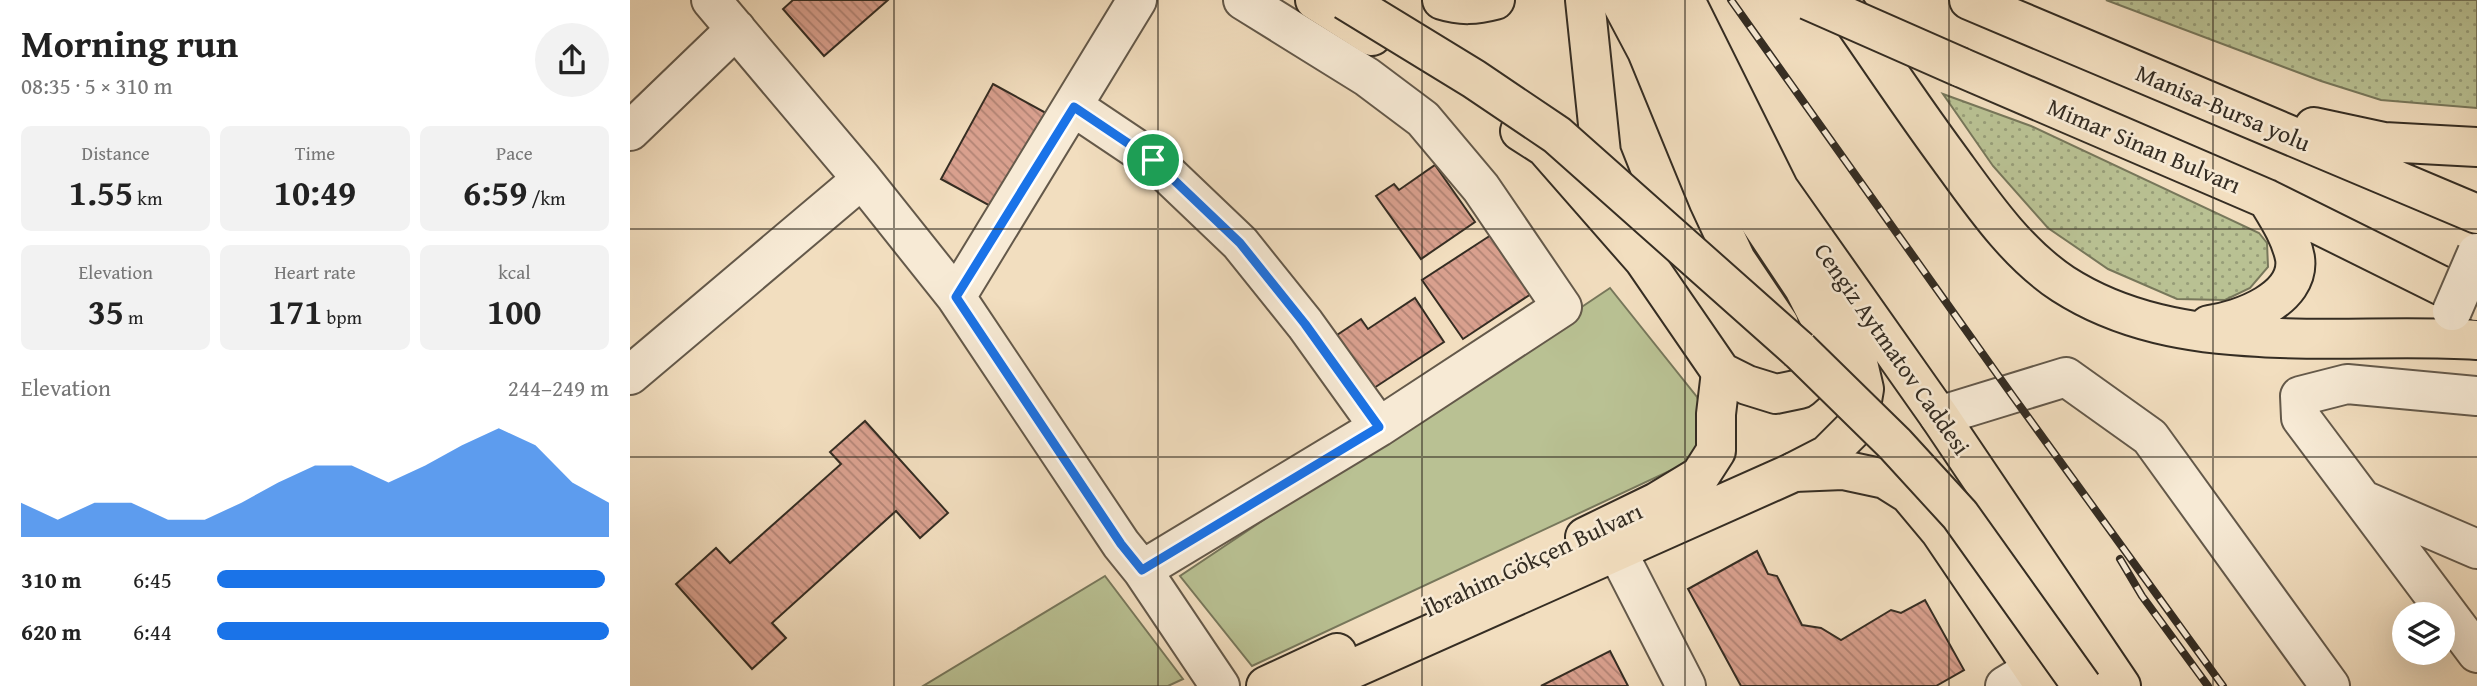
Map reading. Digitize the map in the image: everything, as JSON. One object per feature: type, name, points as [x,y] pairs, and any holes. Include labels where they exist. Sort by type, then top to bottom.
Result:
[{"type":"main road","points":[[1315,0],[1545,147],[1644,260],[1721,372],[1747,385],[1776,394],[1800,389],[1818,373],[1827,358],[1826,331],[1804,288],[1742,195],[1695,90],[1648,0]]},
{"type":"main road","points":[[1345,0],[1474,79],[1557,135],[1799,350],[1895,444],[1961,515],[2082,686]]},
{"type":"main road","points":[[1442,0],[1476,5],[1495,0]]},
{"type":"main road","points":[[1585,0],[1601,153],[1644,260]]},
{"type":"main road","points":[[1620,0],[1647,51],[1709,202],[1737,260],[1757,293],[1799,350]]},
{"type":"main road","name":"Cengiz Aytmatov Caddesi","points":[[1685,0],[1780,188],[2122,686]]},
{"type":"main road","name":"Mimar Sinan Bulvarı","points":[[1808,0],[2267,199],[2440,285],[2464,306]]},
{"type":"main road","points":[[1840,0],[1908,101],[1984,206],[2037,263],[2063,283],[2094,301],[2146,322],[2260,338],[2477,340]]},
{"type":"main road","name":"Manisa-Bursa yolu","points":[[1969,0],[2477,214]]},
{"type":"main road","points":[[2216,105],[2384,142],[2477,147]]},
{"type":"main road","points":[[2182,329],[2226,323],[2261,309],[2280,295],[2292,279],[2296,268],[2295,257],[2282,224],[2267,199]]},
{"type":"main road","name":"İbrahim Gökçen Bulvarı","points":[[1265,686],[1611,539],[1794,472],[1827,455],[1858,424],[1864,388],[1856,354],[1804,288]]},
{"type":"main road","name":"İbrahim Gökçen Bulvarı","points":[[1314,686],[1611,539],[1657,502],[1700,476],[1716,451],[1716,414],[1721,372]]},
{"type":"main road","points":[[1794,472],[1843,470],[1885,479],[1909,494],[1940,531],[2028,680]]},
{"type":"street","points":[[711,0],[862,179],[956,297],[1121,544],[1142,570],[1220,686]]},
{"type":"street","points":[[956,297],[1137,0]]},
{"type":"street","points":[[1142,570],[1379,427],[1562,307],[1481,188],[1423,119],[1367,77],[1243,0]]},
{"type":"street","points":[[630,131],[736,29]]},
{"type":"street","points":[[1074,107],[1153,160],[1240,243],[1305,324],[1379,427]]},
{"type":"street","points":[[630,375],[862,179]]},
{"type":"street","points":[[2464,306],[2477,253]]},
{"type":"street","points":[[1939,416],[2066,377],[2150,437],[2330,686]]},
{"type":"street","points":[[2477,396],[2347,384],[2300,396],[2301,418],[2477,653]]},
{"type":"street","points":[[2362,499],[2477,549]]},
{"type":"street","points":[[1611,539],[1686,686]]},
{"type":"green space","points":[[2106,0],[2477,0],[2477,108],[2381,100],[2321,81]]},
{"type":"green space","points":[[1943,94],[2031,126],[2259,233],[2267,243],[2268,267],[2250,288],[2225,300],[2177,299],[2108,269],[2048,228],[1993,166]]},
{"type":"green space","points":[[1610,288],[1697,397],[1706,422],[1701,451],[1676,468],[1252,666],[1180,576]]},
{"type":"green space","points":[[1105,576],[1183,679],[1168,686],[923,686]]},
{"type":"building","points":[[793,0],[888,0],[824,56],[783,9]]},
{"type":"building","points":[[993,84],[1055,118],[1003,213],[941,179]]},
{"type":"building","points":[[1435,165],[1475,222],[1421,259],[1376,196],[1394,184],[1399,190]]},
{"type":"building","points":[[1491,235],[1531,294],[1463,339],[1422,280]]},
{"type":"building","points":[[1415,298],[1444,342],[1371,390],[1334,337],[1361,319],[1368,329]]},
{"type":"building","points":[[865,421],[948,513],[920,538],[896,511],[772,623],[786,638],[752,669],[676,584],[716,548],[730,563],[841,464],[830,452]]},
{"type":"building","points":[[1757,551],[1768,574],[1777,576],[1802,625],[1821,628],[1841,640],[1891,610],[1901,613],[1925,600],[1964,670],[1936,686],[1741,686],[1688,589]]},
{"type":"building","points":[[1610,651],[1628,686],[1541,686]]},
{"type":"railway","points":[[1731,0],[2223,686]]},
{"type":"railway","points":[[2120,559],[2142,596],[2208,686]]},
{"type":"route","points":[[1074,107],[1153,160],[1240,243],[1305,324],[1379,427],[1142,570],[1121,544],[956,297],[1074,107]]}]
